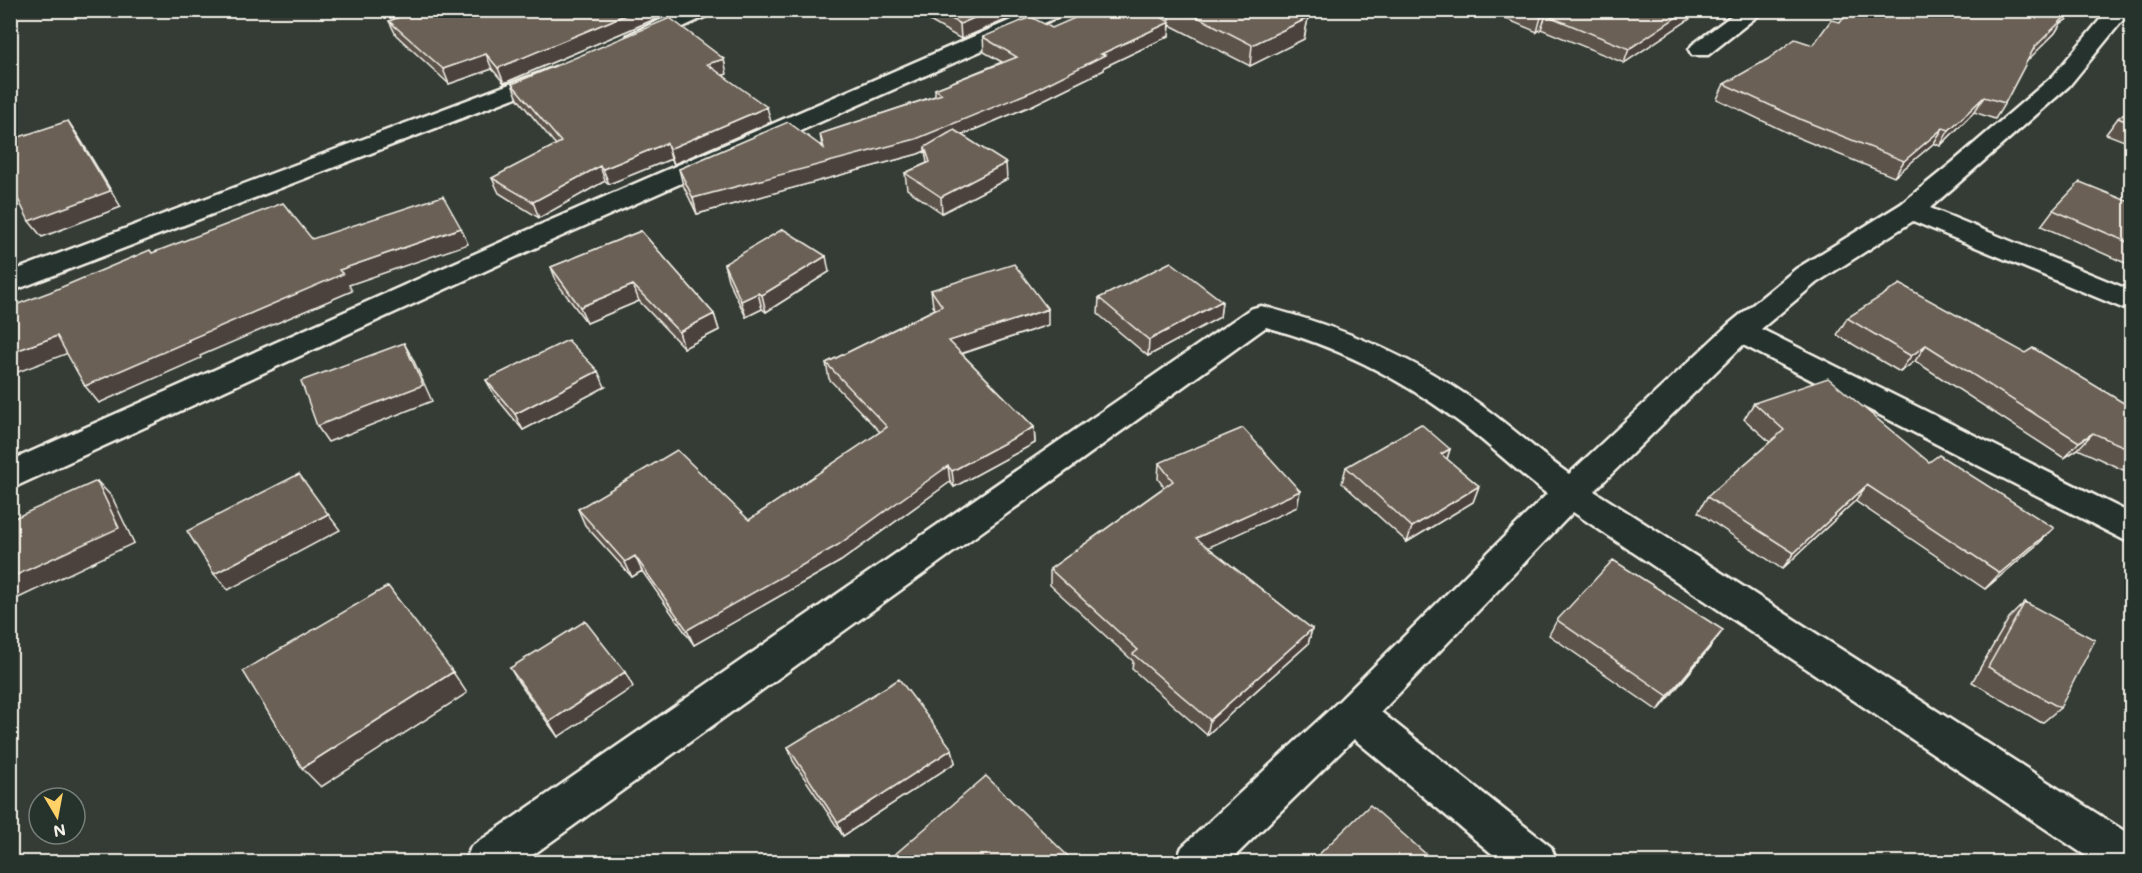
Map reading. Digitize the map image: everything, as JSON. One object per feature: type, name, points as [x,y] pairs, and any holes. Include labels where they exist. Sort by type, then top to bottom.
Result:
[{"type":"street","points":[[615,48],[701,10]]},
{"type":"street","points":[[10,476],[536,237],[1054,10]]},
{"type":"street","points":[[1700,50],[1754,10]]},
{"type":"street","points":[[1198,862],[1353,714],[1570,493],[1740,331],[1806,276],[1911,210],[2061,81],[2120,10]]},
{"type":"street","points":[[10,283],[572,66]]},
{"type":"street","points":[[1911,210],[2132,302]]},
{"type":"street","points":[[487,862],[746,677],[1262,316],[1304,326],[1389,363],[1465,410],[1570,493],[2132,862]]},
{"type":"street","points":[[1740,331],[2132,530]]},
{"type":"street","points":[[1353,714],[1535,862]]},
{"type":"building","points":[[419,10],[637,10],[498,68],[486,54],[443,69],[389,21]]},
{"type":"building","points":[[936,10],[992,10],[960,24]]},
{"type":"building","points":[[1093,10],[1148,10],[1170,22],[1101,54],[1105,55],[1033,91],[916,139],[693,198],[679,169],[788,122],[824,148],[820,134],[942,94],[935,89],[1017,57],[983,37],[1031,17],[1052,28]]},
{"type":"building","points":[[1184,10],[1292,10],[1308,18],[1252,45]]},
{"type":"building","points":[[1524,10],[1687,10],[1629,49],[1546,15],[1541,17]]},
{"type":"building","points":[[1853,10],[2067,10],[2058,16],[2064,18],[2034,48],[2005,103],[1984,97],[1949,130],[1943,128],[1904,161],[1802,120],[1724,84],[1768,59],[1795,39],[1813,45],[1831,20],[1840,22]]},
{"type":"building","points":[[670,18],[724,59],[707,64],[767,107],[669,149],[667,143],[603,169],[600,166],[533,202],[492,178],[561,142],[512,84]]},
{"type":"building","points":[[2132,107],[2132,124],[2118,118]]},
{"type":"building","points":[[68,121],[110,191],[29,221],[10,183],[10,140]]},
{"type":"building","points":[[954,130],[1006,163],[941,197],[905,173],[930,162],[925,147]]},
{"type":"building","points":[[2080,182],[2132,203],[2132,244],[2053,210]]},
{"type":"building","points":[[443,196],[461,228],[339,270],[343,274],[85,386],[57,336],[10,353],[10,307],[150,250],[152,253],[283,203],[312,239]]},
{"type":"building","points":[[783,229],[826,256],[762,295],[758,293],[741,301],[724,264]]},
{"type":"building","points":[[641,231],[714,314],[679,332],[633,285],[580,307],[551,267]]},
{"type":"building","points":[[1171,262],[1222,301],[1149,340],[1099,298]]},
{"type":"building","points":[[1014,264],[1048,309],[949,341],[1034,427],[952,471],[948,466],[838,545],[687,630],[635,556],[625,562],[578,509],[677,450],[749,520],[887,427],[826,363],[942,306],[931,290]]},
{"type":"building","points":[[1900,284],[2025,353],[2033,348],[2132,408],[2132,450],[2093,433],[2079,442],[1926,345],[1911,356],[1847,318]]},
{"type":"building","points":[[568,340],[598,371],[515,414],[486,380]]},
{"type":"building","points":[[404,343],[423,385],[317,426],[301,381]]},
{"type":"building","points":[[1828,378],[1929,462],[1939,455],[2054,528],[2000,573],[1867,485],[1794,553],[1707,497],[1784,430],[1754,403]]},
{"type":"building","points":[[1421,424],[1450,449],[1441,454],[1479,486],[1412,527],[1346,467]]},
{"type":"building","points":[[1243,428],[1300,491],[1196,538],[1312,629],[1210,720],[1133,654],[1138,650],[1050,569],[1173,481],[1159,463]]},
{"type":"building","points":[[299,474],[328,514],[214,574],[187,531]]},
{"type":"building","points":[[97,481],[119,528],[10,578],[10,520]]},
{"type":"building","points":[[1613,560],[1723,630],[1668,696],[1557,620]]},
{"type":"building","points":[[388,586],[453,672],[302,768],[243,671]]},
{"type":"building","points":[[2025,602],[2095,640],[2060,708],[1988,667]]},
{"type":"building","points":[[585,621],[625,672],[549,722],[510,668]]},
{"type":"building","points":[[899,679],[952,749],[838,823],[788,747]]},
{"type":"building","points":[[986,776],[1074,862],[886,862]]},
{"type":"building","points":[[1370,805],[1435,862],[1311,862]]}]
